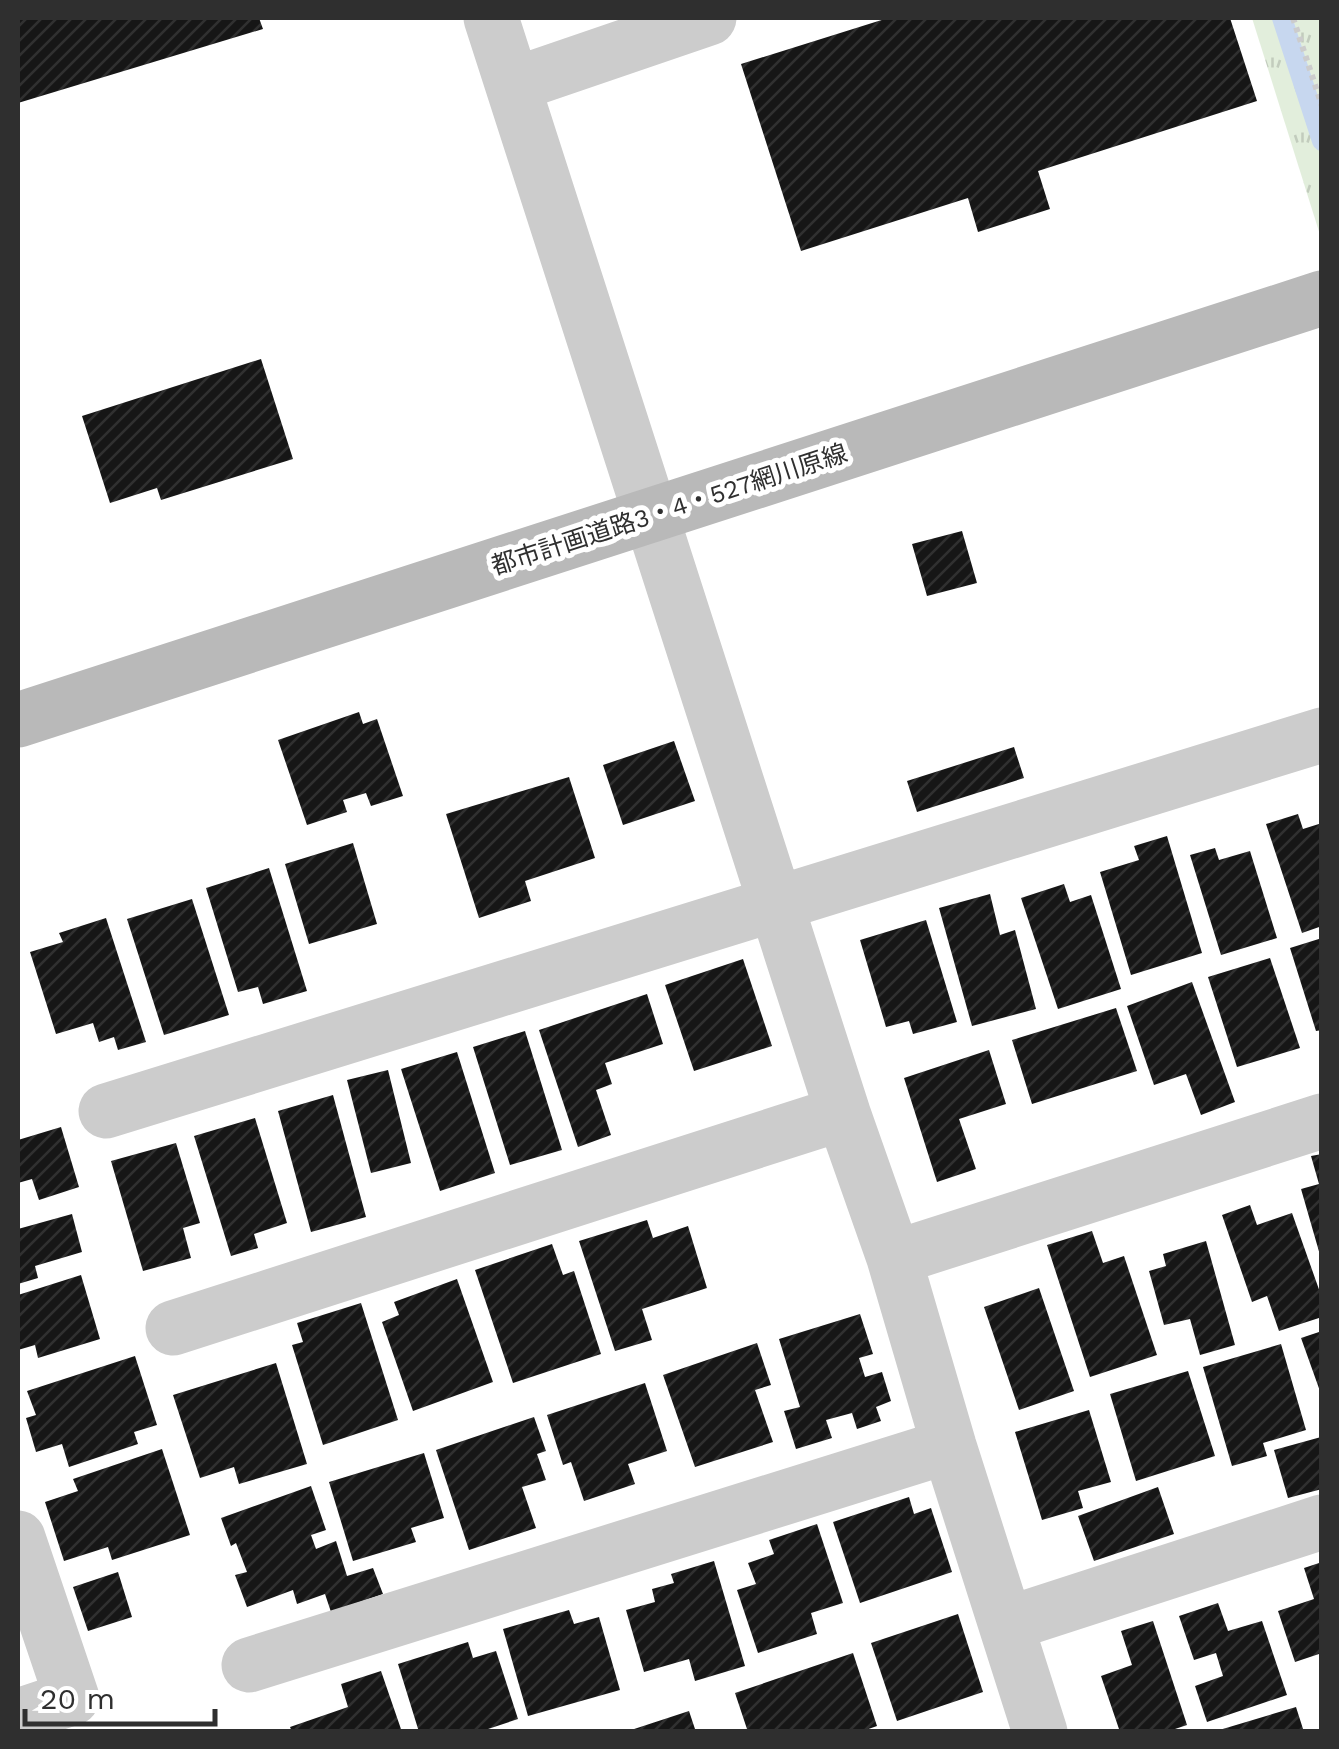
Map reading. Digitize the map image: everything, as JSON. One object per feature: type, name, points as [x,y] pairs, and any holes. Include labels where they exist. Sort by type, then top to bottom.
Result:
[{"type":"street","points":[[491,18],[843,1113],[894,1258],[1040,1732]]},
{"type":"street","points":[[513,85],[709,18]]},
{"type":"street","name":"都市計画道路3・4・527網川原線","points":[[18,720],[1322,298]]},
{"type":"street","points":[[106,1111],[1322,735]]},
{"type":"street","points":[[174,1328],[843,1113]]},
{"type":"street","points":[[894,1258],[1322,1121]]},
{"type":"street","points":[[249,1666],[949,1446]]},
{"type":"street","points":[[1007,1624],[1322,1522]]},
{"type":"street","points":[[18,1538],[77,1715],[18,1716]]},
{"type":"path","points":[[1294,18],[1322,106]]},
{"type":"green space","points":[[1252,18],[1321,18],[1321,238]]},
{"type":"building","points":[[18,18],[259,18],[263,29],[18,103]]},
{"type":"building","points":[[888,18],[1230,18],[1257,101],[1038,171],[1050,209],[978,232],[968,198],[801,251],[741,64]]},
{"type":"building","points":[[261,359],[293,459],[161,500],[157,488],[110,503],[82,416]]},
{"type":"building","points":[[962,531],[977,583],[927,596],[912,544]]},
{"type":"building","points":[[359,712],[363,724],[377,719],[403,796],[371,806],[366,793],[343,800],[347,812],[307,825],[278,740]]},
{"type":"building","points":[[674,741],[695,801],[623,825],[603,765]]},
{"type":"building","points":[[1014,747],[1024,778],[917,812],[907,781]]},
{"type":"building","points":[[569,777],[595,858],[525,881],[531,901],[479,918],[446,814]]},
{"type":"building","points":[[1298,814],[1303,829],[1322,823],[1322,926],[1302,933],[1266,824]]},
{"type":"building","points":[[1167,836],[1202,953],[1131,975],[1100,872],[1139,860],[1134,846]]},
{"type":"building","points":[[353,843],[377,924],[309,944],[285,864]]},
{"type":"building","points":[[1215,848],[1219,860],[1250,851],[1277,938],[1221,955],[1190,855]]},
{"type":"building","points":[[269,868],[307,991],[263,1004],[258,987],[238,992],[206,888]]},
{"type":"building","points":[[1064,884],[1070,902],[1091,895],[1121,989],[1058,1009],[1021,898]]},
{"type":"building","points":[[990,894],[1000,935],[1015,930],[1036,1009],[972,1026],[939,908]]},
{"type":"building","points":[[192,899],[229,1015],[164,1035],[127,919]]},
{"type":"building","points":[[106,918],[146,1042],[118,1050],[114,1037],[99,1042],[93,1023],[56,1034],[30,952],[63,942],[59,933]]},
{"type":"building","points":[[926,920],[957,1022],[913,1034],[909,1021],[886,1027],[860,940]]},
{"type":"building","points":[[1322,938],[1322,1030],[1316,1031],[1290,948]]},
{"type":"building","points":[[1270,958],[1300,1048],[1237,1067],[1208,977]]},
{"type":"building","points":[[743,959],[772,1046],[694,1071],[665,985]]},
{"type":"building","points":[[1192,982],[1235,1102],[1201,1115],[1186,1074],[1154,1085],[1127,1006]]},
{"type":"building","points":[[647,994],[663,1044],[605,1063],[612,1084],[596,1090],[611,1135],[578,1147],[539,1030]]},
{"type":"building","points":[[1116,1008],[1137,1071],[1032,1104],[1012,1040]]},
{"type":"building","points":[[525,1031],[562,1150],[510,1165],[473,1047]]},
{"type":"building","points":[[989,1050],[1006,1104],[959,1119],[976,1169],[937,1182],[904,1078]]},
{"type":"building","points":[[457,1052],[495,1173],[440,1191],[401,1069]]},
{"type":"building","points":[[388,1070],[411,1163],[371,1173],[347,1080]]},
{"type":"building","points":[[333,1095],[366,1217],[311,1232],[278,1111]]},
{"type":"building","points":[[255,1118],[287,1223],[254,1234],[258,1248],[231,1256],[194,1136]]},
{"type":"building","points":[[61,1127],[79,1187],[39,1200],[32,1179],[18,1183],[18,1140]]},
{"type":"building","points":[[176,1143],[200,1223],[183,1228],[191,1258],[143,1271],[111,1161]]},
{"type":"building","points":[[1322,1154],[1320,1255],[1301,1189],[1319,1184],[1311,1156]]},
{"type":"building","points":[[1250,1205],[1257,1225],[1292,1213],[1322,1298],[1322,1317],[1279,1331],[1267,1296],[1252,1302],[1222,1215]]},
{"type":"building","points":[[72,1214],[82,1252],[35,1266],[38,1278],[18,1284],[18,1229]]},
{"type":"building","points":[[647,1220],[653,1238],[688,1226],[707,1288],[642,1309],[652,1340],[615,1351],[579,1241]]},
{"type":"building","points":[[1092,1231],[1103,1263],[1124,1256],[1157,1355],[1090,1377],[1047,1245]]},
{"type":"building","points":[[1206,1241],[1235,1345],[1200,1355],[1190,1319],[1164,1325],[1149,1271],[1166,1266],[1163,1254]]},
{"type":"building","points":[[552,1244],[563,1275],[574,1271],[601,1354],[513,1383],[475,1270]]},
{"type":"building","points":[[81,1275],[100,1339],[38,1358],[35,1345],[18,1350],[18,1295]]},
{"type":"building","points":[[457,1279],[493,1382],[413,1411],[382,1322],[399,1315],[394,1302]]},
{"type":"building","points":[[1039,1288],[1074,1391],[1019,1410],[984,1307]]},
{"type":"building","points":[[361,1303],[398,1420],[323,1445],[292,1345],[303,1342],[297,1323]]},
{"type":"building","points":[[860,1314],[873,1354],[859,1358],[865,1377],[882,1372],[891,1401],[876,1407],[881,1421],[857,1429],[852,1413],[826,1420],[832,1438],[796,1449],[784,1411],[800,1407],[779,1339]]},
{"type":"building","points":[[1322,1331],[1322,1394],[1321,1394],[1301,1338]]},
{"type":"building","points":[[757,1343],[771,1385],[755,1390],[773,1442],[695,1467],[663,1375]]},
{"type":"building","points":[[1281,1344],[1306,1430],[1263,1443],[1267,1456],[1232,1466],[1203,1367]]},
{"type":"building","points":[[135,1356],[157,1425],[134,1432],[138,1444],[69,1467],[62,1444],[36,1452],[26,1418],[36,1415],[27,1391]]},
{"type":"building","points":[[276,1363],[307,1464],[239,1484],[234,1467],[200,1478],[173,1395]]},
{"type":"building","points":[[1188,1371],[1215,1456],[1136,1481],[1110,1394]]},
{"type":"building","points":[[645,1383],[667,1451],[628,1464],[635,1484],[584,1501],[571,1462],[563,1465],[547,1415]]},
{"type":"building","points":[[1089,1410],[1111,1482],[1078,1491],[1083,1508],[1042,1520],[1015,1432]]},
{"type":"building","points":[[534,1417],[546,1451],[537,1454],[546,1480],[522,1487],[536,1528],[469,1550],[436,1450]]},
{"type":"building","points":[[1321,1437],[1322,1489],[1288,1498],[1274,1450]]},
{"type":"building","points":[[162,1449],[190,1535],[112,1560],[108,1547],[64,1561],[45,1502],[78,1491],[73,1479]]},
{"type":"building","points":[[424,1453],[444,1518],[411,1528],[416,1542],[353,1561],[329,1482]]},
{"type":"building","points":[[311,1486],[326,1530],[311,1535],[316,1549],[336,1541],[347,1576],[373,1568],[383,1594],[331,1612],[325,1594],[297,1604],[293,1590],[247,1607],[235,1575],[247,1572],[236,1543],[231,1546],[221,1518]]},
{"type":"building","points":[[1158,1487],[1174,1534],[1094,1561],[1078,1516]]},
{"type":"building","points":[[909,1497],[914,1514],[931,1508],[952,1572],[860,1603],[833,1522]]},
{"type":"building","points":[[817,1524],[843,1603],[811,1613],[817,1634],[758,1653],[737,1590],[756,1584],[748,1563],[774,1554],[769,1540]]},
{"type":"building","points":[[714,1561],[745,1666],[695,1681],[689,1659],[644,1672],[626,1610],[655,1602],[652,1589],[674,1583],[671,1574]]},
{"type":"building","points":[[1322,1562],[1322,1653],[1295,1662],[1278,1611],[1314,1599],[1304,1568]]},
{"type":"building","points":[[118,1572],[132,1617],[88,1631],[73,1587]]},
{"type":"building","points":[[1218,1603],[1228,1631],[1262,1621],[1287,1695],[1207,1722],[1195,1686],[1223,1676],[1216,1653],[1194,1660],[1179,1616]]},
{"type":"building","points":[[569,1610],[574,1624],[599,1617],[620,1690],[528,1716],[503,1629]]},
{"type":"building","points":[[958,1614],[983,1692],[897,1721],[871,1643]]},
{"type":"building","points":[[1153,1621],[1187,1725],[1166,1732],[1120,1732],[1101,1676],[1132,1665],[1121,1631]]},
{"type":"building","points":[[468,1642],[473,1658],[496,1651],[518,1719],[479,1732],[419,1732],[398,1664]]},
{"type":"building","points":[[853,1653],[877,1726],[860,1732],[748,1732],[735,1693]]},
{"type":"building","points":[[381,1671],[402,1732],[292,1732],[290,1727],[348,1707],[341,1684]]},
{"type":"building","points":[[1296,1707],[1304,1732],[1216,1732],[1216,1731]]},
{"type":"building","points":[[689,1711],[696,1732],[628,1732],[628,1731]]},
{"type":"waterway","points":[[1282,18],[1322,141]]}]
